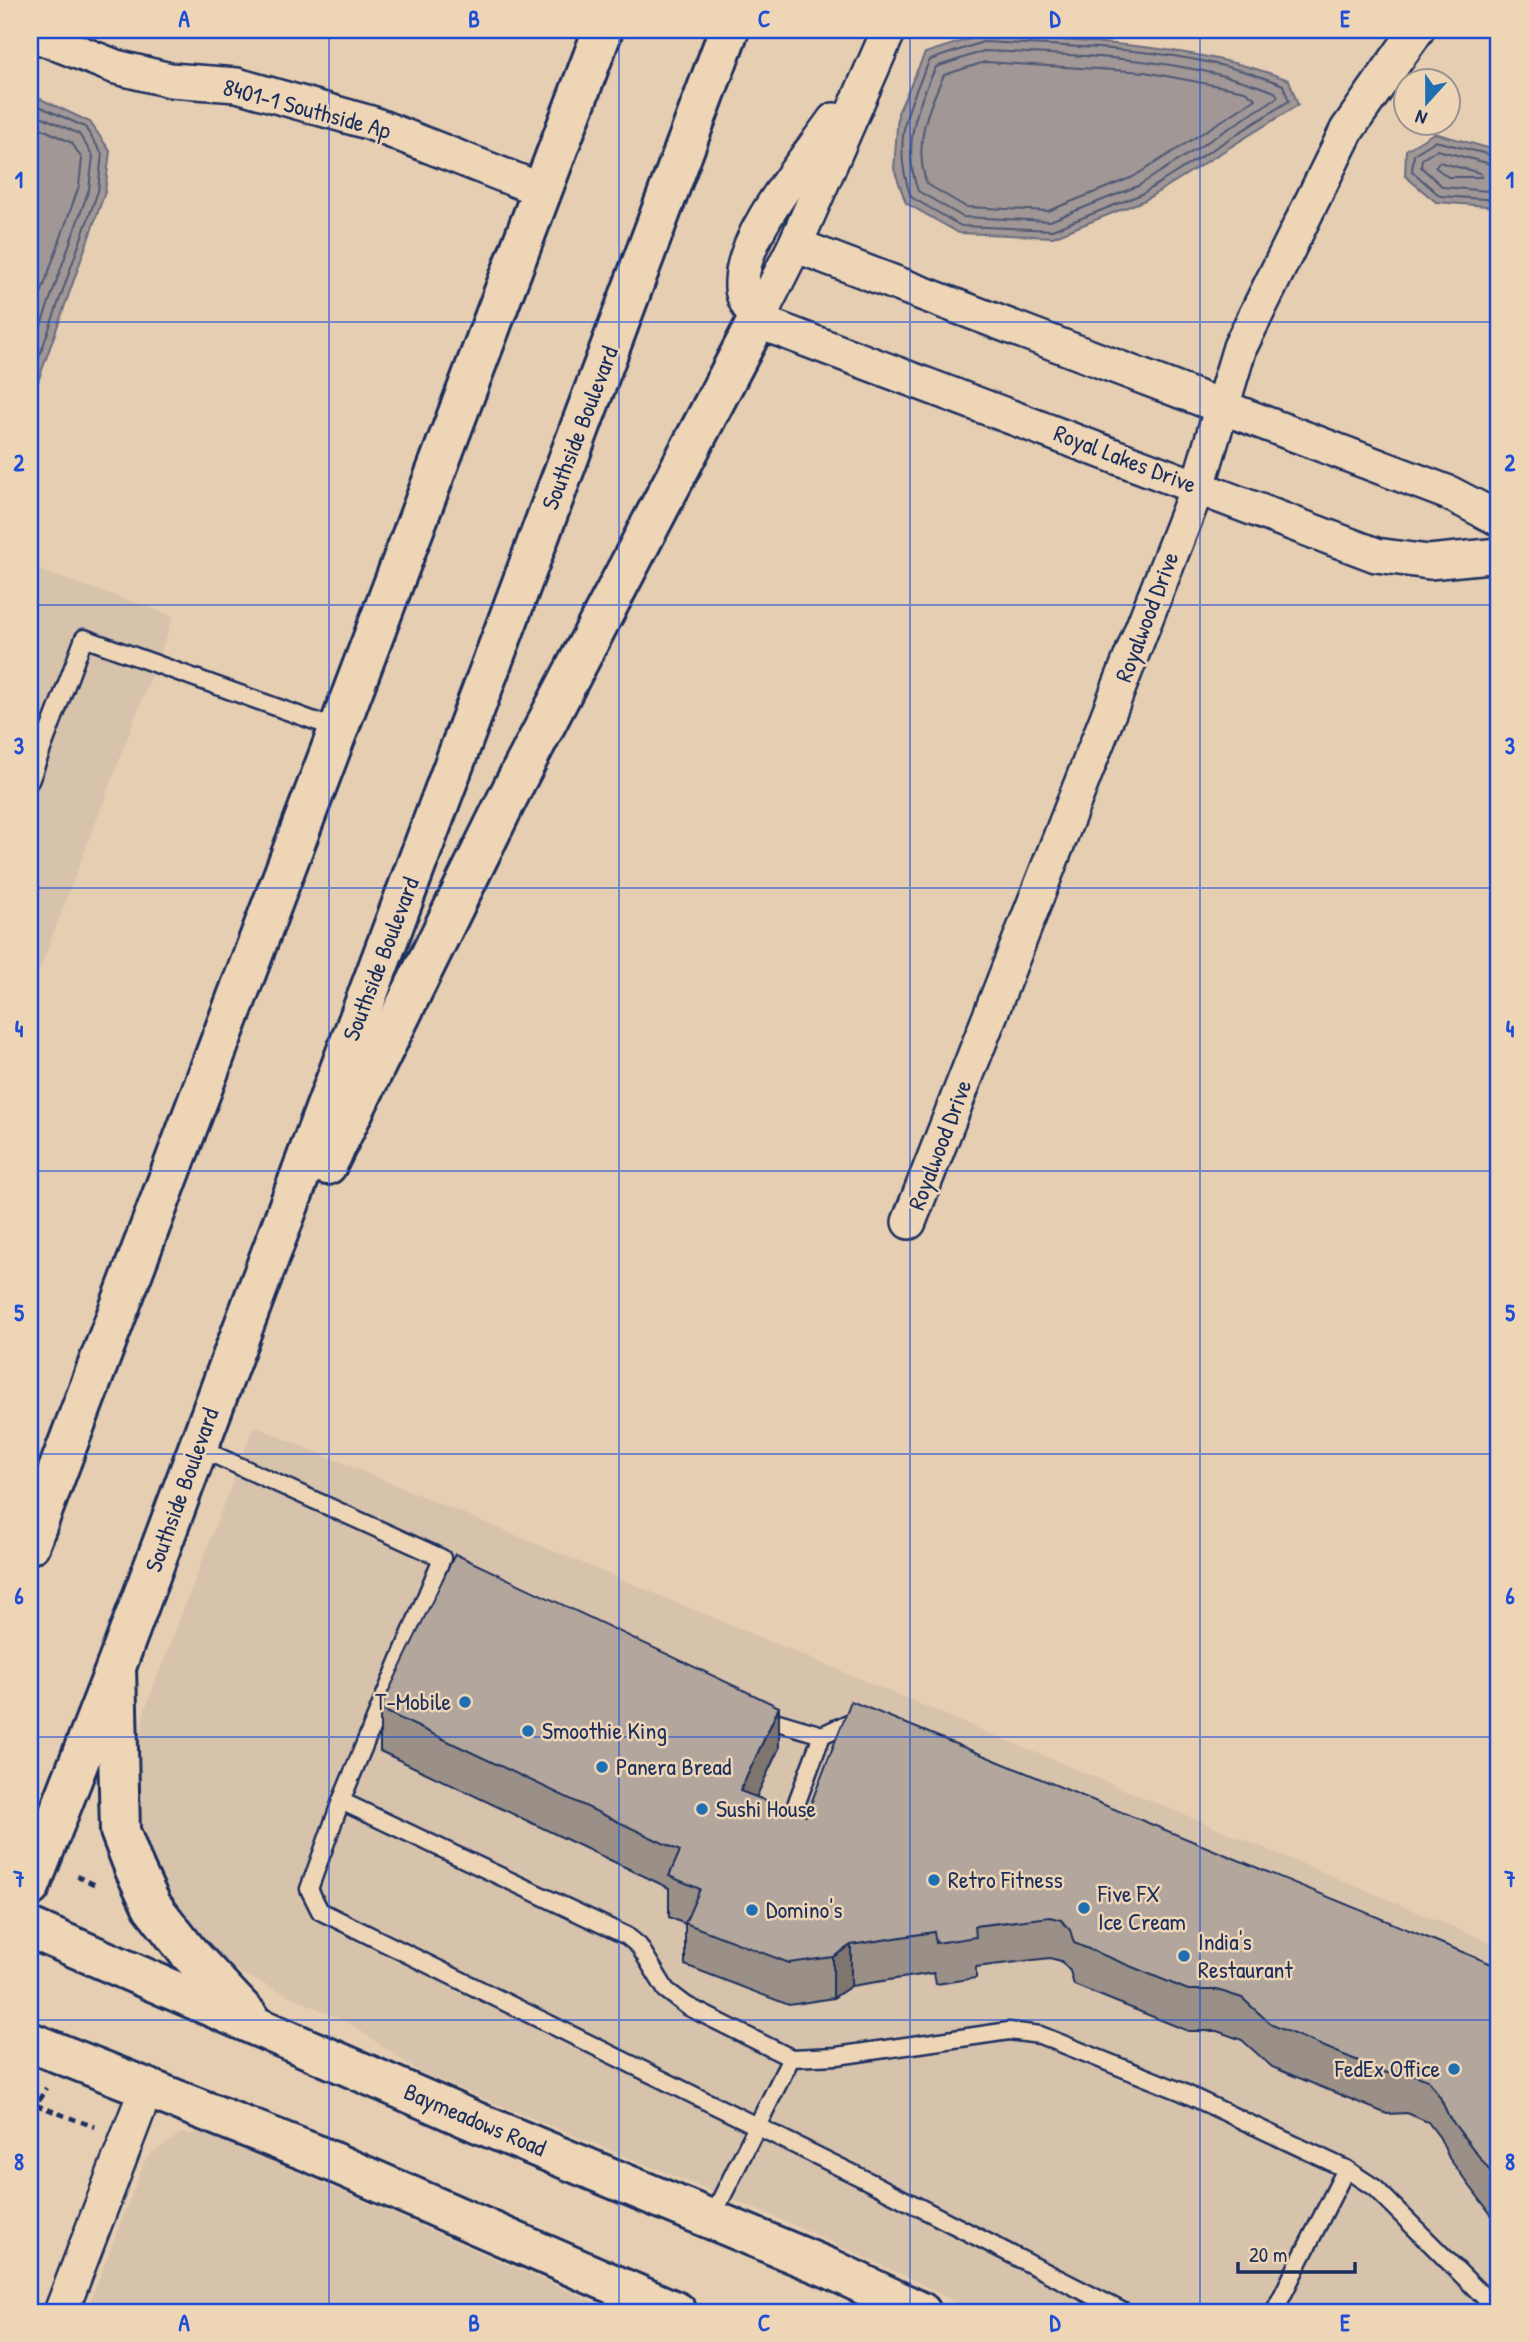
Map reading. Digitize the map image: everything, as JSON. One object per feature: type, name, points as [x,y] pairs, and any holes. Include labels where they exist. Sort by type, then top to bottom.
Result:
[{"type":"main road","points":[[30,1544],[603,30]]},
{"type":"main road","name":"Southside Boulevard","points":[[30,1888],[116,1667],[729,30]]},
{"type":"main road","points":[[229,1365],[513,787],[757,321]]},
{"type":"main road","points":[[116,1667],[121,1831],[135,1870],[152,1906],[187,1951],[259,2028]]},
{"type":"main road","name":"Baymeadows Road","points":[[30,1928],[481,2124],[712,2217],[831,2269],[920,2312]]},
{"type":"main road","points":[[30,2042],[324,2158],[677,2312]]},
{"type":"street","points":[[757,321],[795,245],[889,30]]},
{"type":"street","name":"Royalwood Drive","points":[[909,1222],[1198,486],[1240,347],[1314,192],[1347,130],[1417,30]]},
{"type":"street","name":"8401-1 Southside Ap","points":[[30,33],[116,67],[170,80],[237,85],[371,123],[541,190]]},
{"type":"street","points":[[757,321],[741,290],[744,258],[758,228],[874,63]]},
{"type":"street","points":[[795,245],[1449,493],[1499,519]]},
{"type":"street","name":"Royal Lakes Drive","points":[[757,321],[1376,555],[1429,562],[1499,555]]},
{"type":"street","points":[[61,2312],[147,2087]]},
{"type":"lane","points":[[30,781],[84,638],[337,729]]},
{"type":"lane","points":[[197,1447],[449,1561],[341,1801],[309,1889],[320,1910],[757,2126],[1124,2312]]},
{"type":"lane","points":[[750,1713],[822,1735],[861,1717],[874,1723]]},
{"type":"lane","points":[[797,1802],[822,1735]]},
{"type":"lane","points":[[341,1801],[627,1936],[639,1946],[666,1990],[687,2006],[792,2058],[836,2056],[1009,2031],[1040,2035],[1180,2091],[1346,2169],[1375,2188],[1499,2312]]},
{"type":"lane","points":[[712,2217],[792,2058]]},
{"type":"lane","points":[[1274,2312],[1346,2169]]},
{"type":"path","points":[[36,2105],[61,2117],[105,2130]]},
{"type":"shaded area","points":[[30,567],[174,616],[30,995]]},
{"type":"shaded area","points":[[254,1426],[1499,1946],[1499,2312],[973,2312],[918,2282],[787,2222],[421,2073],[349,2023],[242,1974],[200,1942],[167,1907],[141,1848],[133,1799],[144,1712]]},
{"type":"shaded area","points":[[181,2133],[211,2134],[616,2312],[86,2312],[146,2158]]},
{"type":"water","points":[[982,35],[1137,46],[1214,58],[1289,80],[1298,105],[1145,200],[1053,237],[959,233],[906,203],[894,169],[898,113],[925,53]]},
{"type":"water","points":[[30,94],[90,122],[110,151],[105,192],[30,404]]},
{"type":"water","points":[[1429,136],[1445,136],[1499,151],[1499,207],[1436,202],[1405,176],[1406,150]]},
{"type":"building","points":[[455,1554],[779,1707],[740,1791],[806,1816],[851,1701],[1499,1967],[1499,2183],[1449,2117],[1428,2080],[1407,2072],[1387,2073],[1272,2025],[1242,1998],[1217,1990],[1188,1990],[1074,1943],[1070,1930],[1061,1920],[1050,1917],[975,1926],[976,1937],[936,1943],[934,1932],[851,1945],[833,1957],[789,1963],[685,1923],[700,1889],[669,1876],[680,1851],[380,1709]]},
{"type":"place","name":"T-Mobile","points":[[465,1702]]},
{"type":"place","name":"Smoothie King","points":[[528,1731]]},
{"type":"place","name":"Panera Bread","points":[[602,1767]]},
{"type":"place","name":"Sushi House","points":[[702,1809]]},
{"type":"place","name":"Retro Fitness","points":[[934,1880]]},
{"type":"place","name":"Five FX Ice Cream","points":[[1084,1908]]},
{"type":"place","name":"Domino's","points":[[752,1910]]},
{"type":"place","name":"India's Restaurant","points":[[1184,1956]]},
{"type":"place","name":"FedEx Office","points":[[1454,2069]]}]
